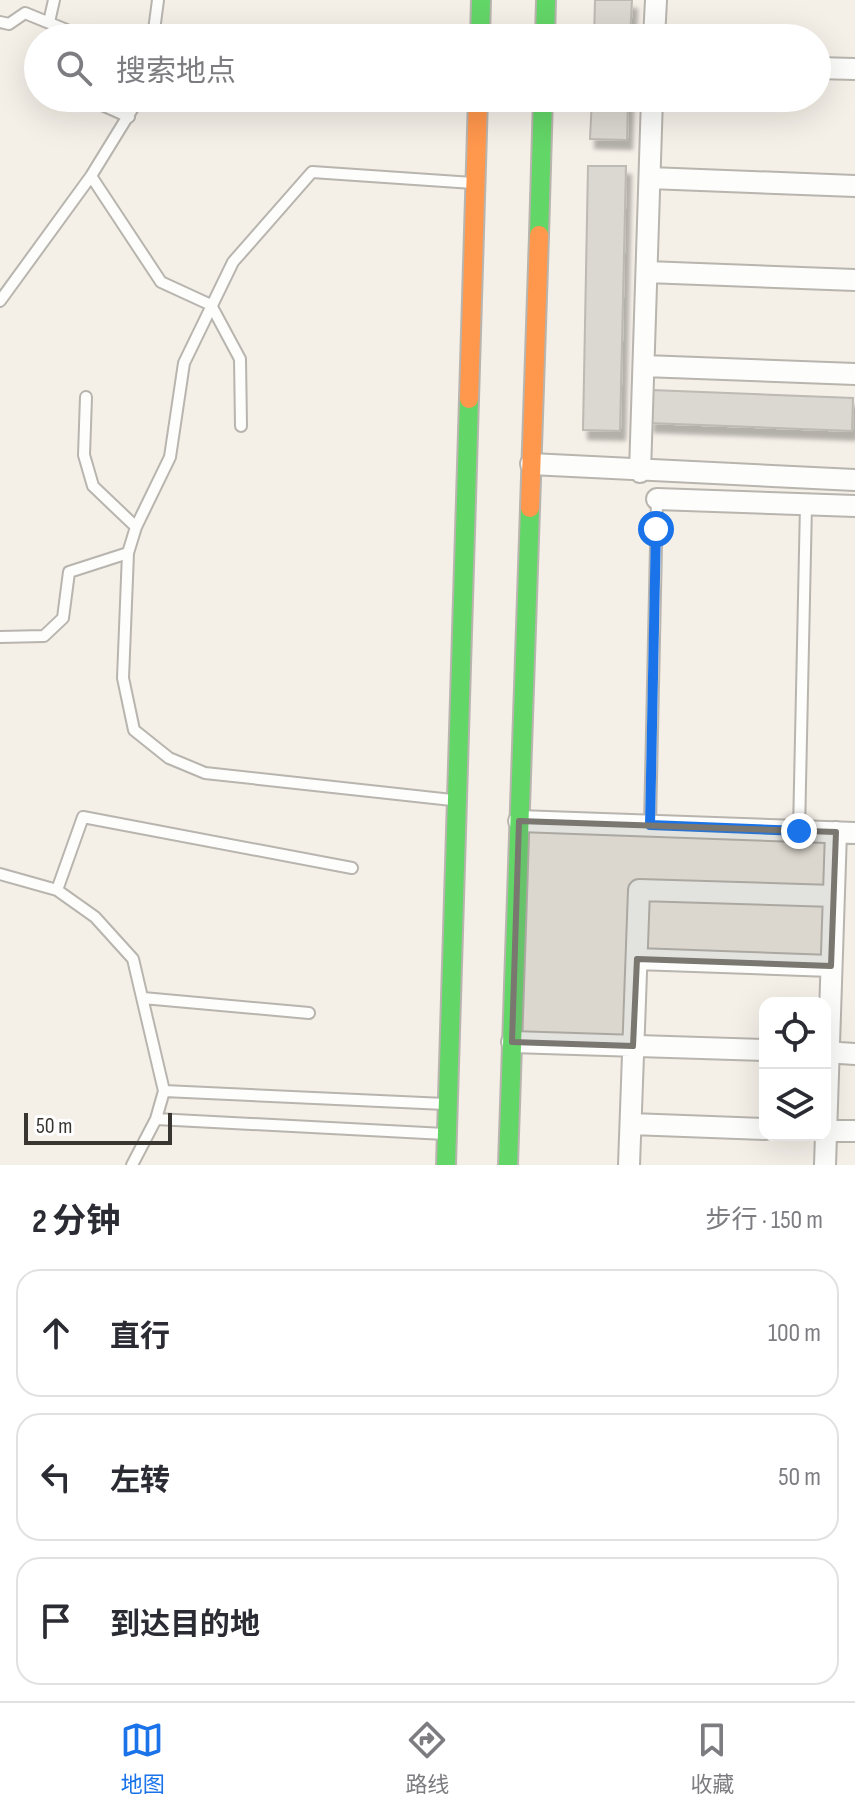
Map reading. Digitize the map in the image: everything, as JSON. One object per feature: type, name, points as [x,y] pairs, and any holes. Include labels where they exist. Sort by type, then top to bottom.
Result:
[{"type":"main road","points":[[480,24],[481,0]]},
{"type":"main road","points":[[545,24],[546,0]]},
{"type":"main road","points":[[446,1165],[478,112]]},
{"type":"main road","points":[[508,1165],[543,112]]},
{"type":"street","points":[[655,24],[656,0]]},
{"type":"street","points":[[831,68],[855,69]]},
{"type":"street","points":[[640,472],[652,112]]},
{"type":"street","points":[[650,178],[855,186]]},
{"type":"street","points":[[647,272],[855,280]]},
{"type":"street","points":[[644,366],[855,374]]},
{"type":"street","points":[[531,464],[640,472],[855,480]]},
{"type":"street","points":[[657,499],[855,506]]},
{"type":"street","points":[[519,821],[845,832],[834,896],[830,997]]},
{"type":"street","points":[[629,1165],[639,890],[834,896]]},
{"type":"street","points":[[637,959],[831,966]]},
{"type":"street","points":[[512,1042],[759,1050]]},
{"type":"street","points":[[831,1052],[855,1054]]},
{"type":"street","points":[[631,1124],[759,1129]]},
{"type":"street","points":[[831,1131],[855,1131]]},
{"type":"street","points":[[825,1165],[826,1141]]},
{"type":"lane","points":[[49,22],[54,0]]},
{"type":"lane","points":[[155,24],[158,0]]},
{"type":"lane","points":[[0,22],[9,24],[25,13],[54,24]]},
{"type":"lane","points":[[118,112],[129,117]]},
{"type":"lane","points":[[0,301],[91,176],[132,112]]},
{"type":"lane","points":[[456,801],[205,773],[169,758],[134,730],[123,678],[128,553],[136,527],[170,457],[184,363],[233,262],[312,172],[475,183]]},
{"type":"lane","points":[[91,176],[161,282],[211,305],[240,359],[241,426]]},
{"type":"lane","points":[[86,397],[84,455],[93,486],[136,527]]},
{"type":"lane","points":[[650,825],[657,499]]},
{"type":"lane","points":[[799,831],[806,505]]},
{"type":"lane","points":[[0,637],[44,636],[63,618],[69,572],[128,553]]},
{"type":"lane","points":[[57,890],[83,817],[352,868]]},
{"type":"lane","points":[[0,874],[57,890],[95,917],[133,959],[164,1091],[156,1119],[132,1165]]},
{"type":"lane","points":[[143,998],[309,1013]]},
{"type":"lane","points":[[164,1091],[447,1104]]},
{"type":"lane","points":[[156,1119],[447,1134]]},
{"type":"highlighted area","points":[[519,821],[836,832],[831,966],[637,959],[633,1046],[512,1042]]},
{"type":"building","points":[[595,0],[632,0],[631,24],[594,24]]},
{"type":"building","points":[[591,112],[628,112],[627,140],[590,139]]},
{"type":"building","points":[[588,166],[626,166],[620,431],[583,430]]},
{"type":"building","points":[[651,390],[853,398],[852,431],[649,423]]},
{"type":"traffic: fast","points":[[480,24],[481,0]]},
{"type":"traffic: fast","points":[[545,24],[546,0]]},
{"type":"traffic: fast","points":[[539,235],[543,112]]},
{"type":"traffic: fast","points":[[446,1165],[469,399]]},
{"type":"traffic: fast","points":[[508,1165],[530,508]]},
{"type":"traffic: slow","points":[[469,399],[478,112]]},
{"type":"traffic: slow","points":[[530,508],[539,235]]},
{"type":"route","points":[[656,529],[650,825],[799,831]]}]
